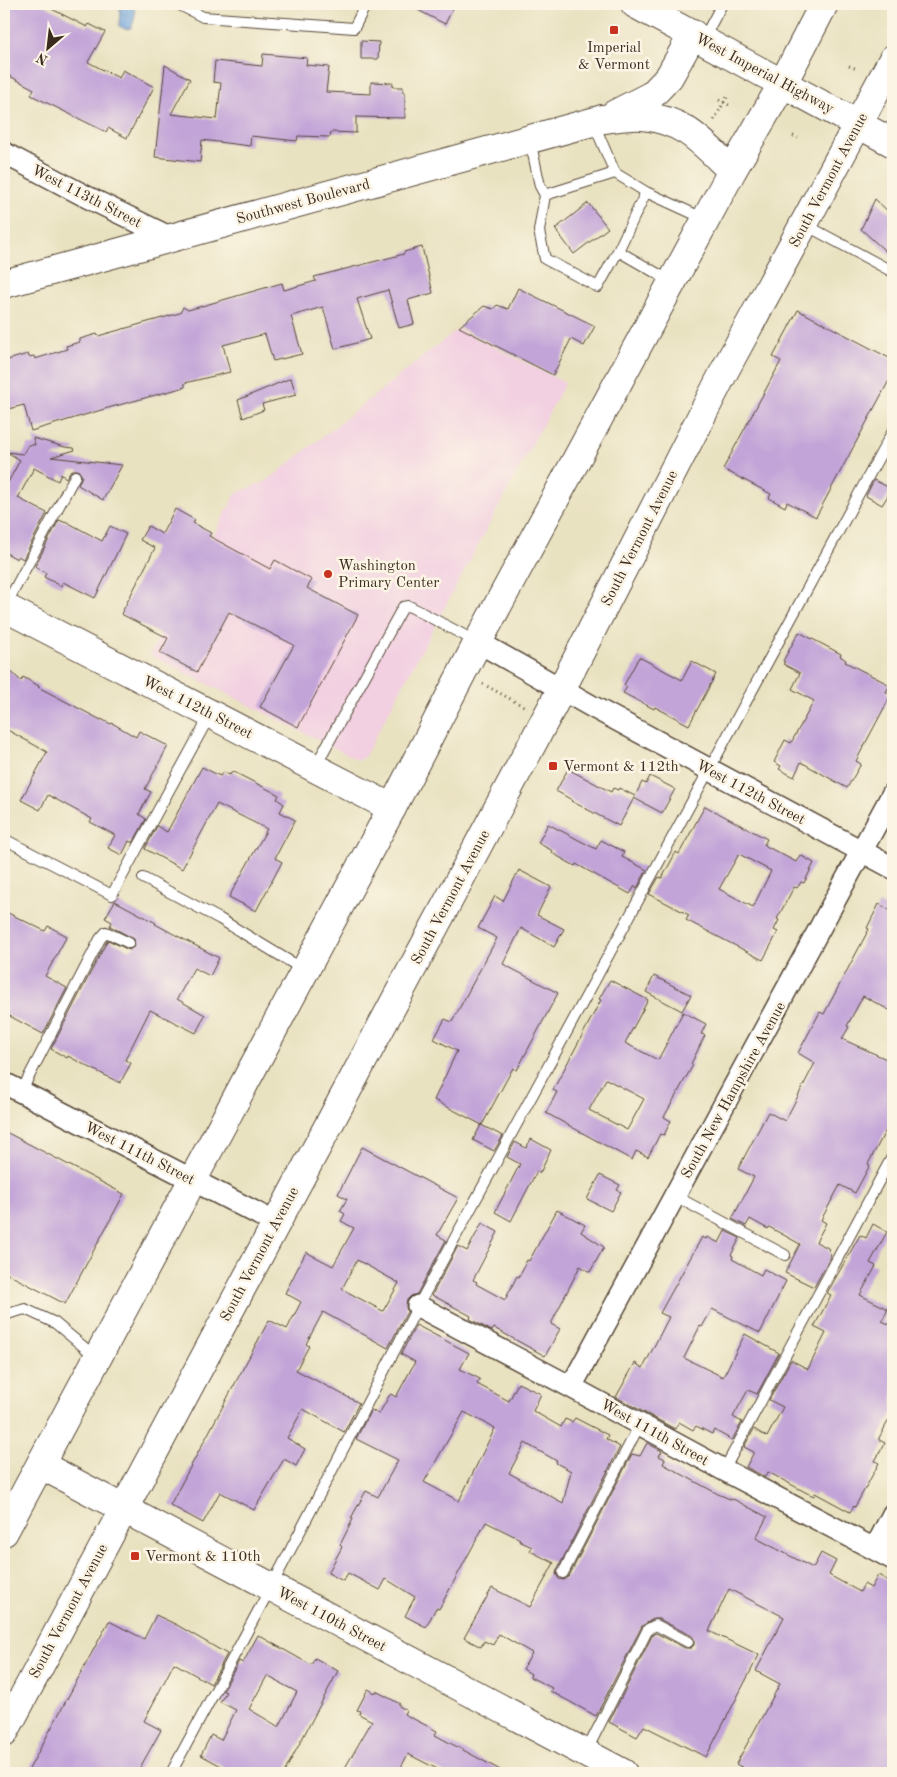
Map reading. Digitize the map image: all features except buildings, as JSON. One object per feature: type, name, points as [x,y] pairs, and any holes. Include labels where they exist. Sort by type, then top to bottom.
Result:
[{"type":"main road","points":[[4,1532],[392,808],[478,642],[732,171],[783,83],[823,4]]},
{"type":"main road","name":"West Imperial Highway","points":[[645,6],[698,37],[893,143]]},
{"type":"main road","points":[[598,120],[652,95],[669,76],[698,37]]},
{"type":"main road","name":"South Vermont Avenue","points":[[4,1733],[561,690],[726,370],[893,59]]},
{"type":"main road","points":[[598,120],[641,116],[664,120],[680,126],[695,135],[732,171]]},
{"type":"main road","name":"Southwest Boulevard","points":[[4,284],[598,120]]},
{"type":"main road","name":"West 112th Street","points":[[4,607],[392,808]]},
{"type":"main road","name":"West 110th Street","points":[[40,1465],[623,1773]]},
{"type":"street","name":"West 113th Street","points":[[4,153],[87,198],[171,238]]},
{"type":"street","name":"West 112th Street","points":[[478,642],[561,690],[893,868]]},
{"type":"street","name":"South New Hampshire Avenue","points":[[571,1386],[893,793]]},
{"type":"street","name":"West 111th Street","points":[[12,1088],[276,1224]]},
{"type":"street","name":"West 111th Street","points":[[418,1306],[893,1559]]},
{"type":"street","points":[[875,1548],[893,1514]]},
{"type":"lane","points":[[178,4],[203,17],[354,28],[366,4]]},
{"type":"lane","points":[[698,37],[722,4]]},
{"type":"lane","points":[[598,120],[615,173],[646,192],[706,220]]},
{"type":"lane","points":[[530,139],[540,186],[545,196],[539,231],[546,259],[598,287],[618,251],[646,192]]},
{"type":"lane","points":[[545,196],[615,173]]},
{"type":"lane","points":[[804,224],[893,272]]},
{"type":"lane","points":[[618,251],[672,282]]},
{"type":"lane","points":[[171,1773],[418,1306],[893,430]]},
{"type":"lane","points":[[4,607],[75,476]]},
{"type":"lane","points":[[314,768],[403,607],[408,606],[478,642]]},
{"type":"lane","points":[[4,839],[112,895],[211,714]]},
{"type":"lane","points":[[143,878],[220,919],[305,970]]},
{"type":"lane","points":[[12,1088],[100,939],[106,932],[129,943]]},
{"type":"lane","points":[[724,1470],[893,1155]]},
{"type":"lane","points":[[675,1196],[785,1255]]},
{"type":"lane","points":[[4,1315],[25,1309],[55,1323],[98,1358]]},
{"type":"lane","points":[[563,1572],[640,1424]]},
{"type":"lane","points":[[585,1753],[648,1629],[656,1625],[688,1642]]},
{"type":"path","points":[[849,66],[857,70]]},
{"type":"path","points":[[712,124],[727,97]]},
{"type":"path","points":[[719,100],[731,106]]},
{"type":"path","points":[[793,136],[798,138]]},
{"type":"path","points":[[483,684],[530,709]]},
{"type":"shaded area","name":"Washington Primary Center","points":[[458,329],[565,383],[364,758],[358,760],[150,655],[236,493],[267,481]]},
{"type":"water","points":[[117,4],[132,4],[135,16],[131,28],[125,29],[119,26],[120,9]]},
{"type":"place","name":"Imperial & Vermont","points":[[614,30]]},
{"type":"place","name":"Washington Primary Center","points":[[328,574]]},
{"type":"place","name":"Vermont & 112th","points":[[553,766]]},
{"type":"place","name":"Vermont & 110th","points":[[135,1556]]}]
